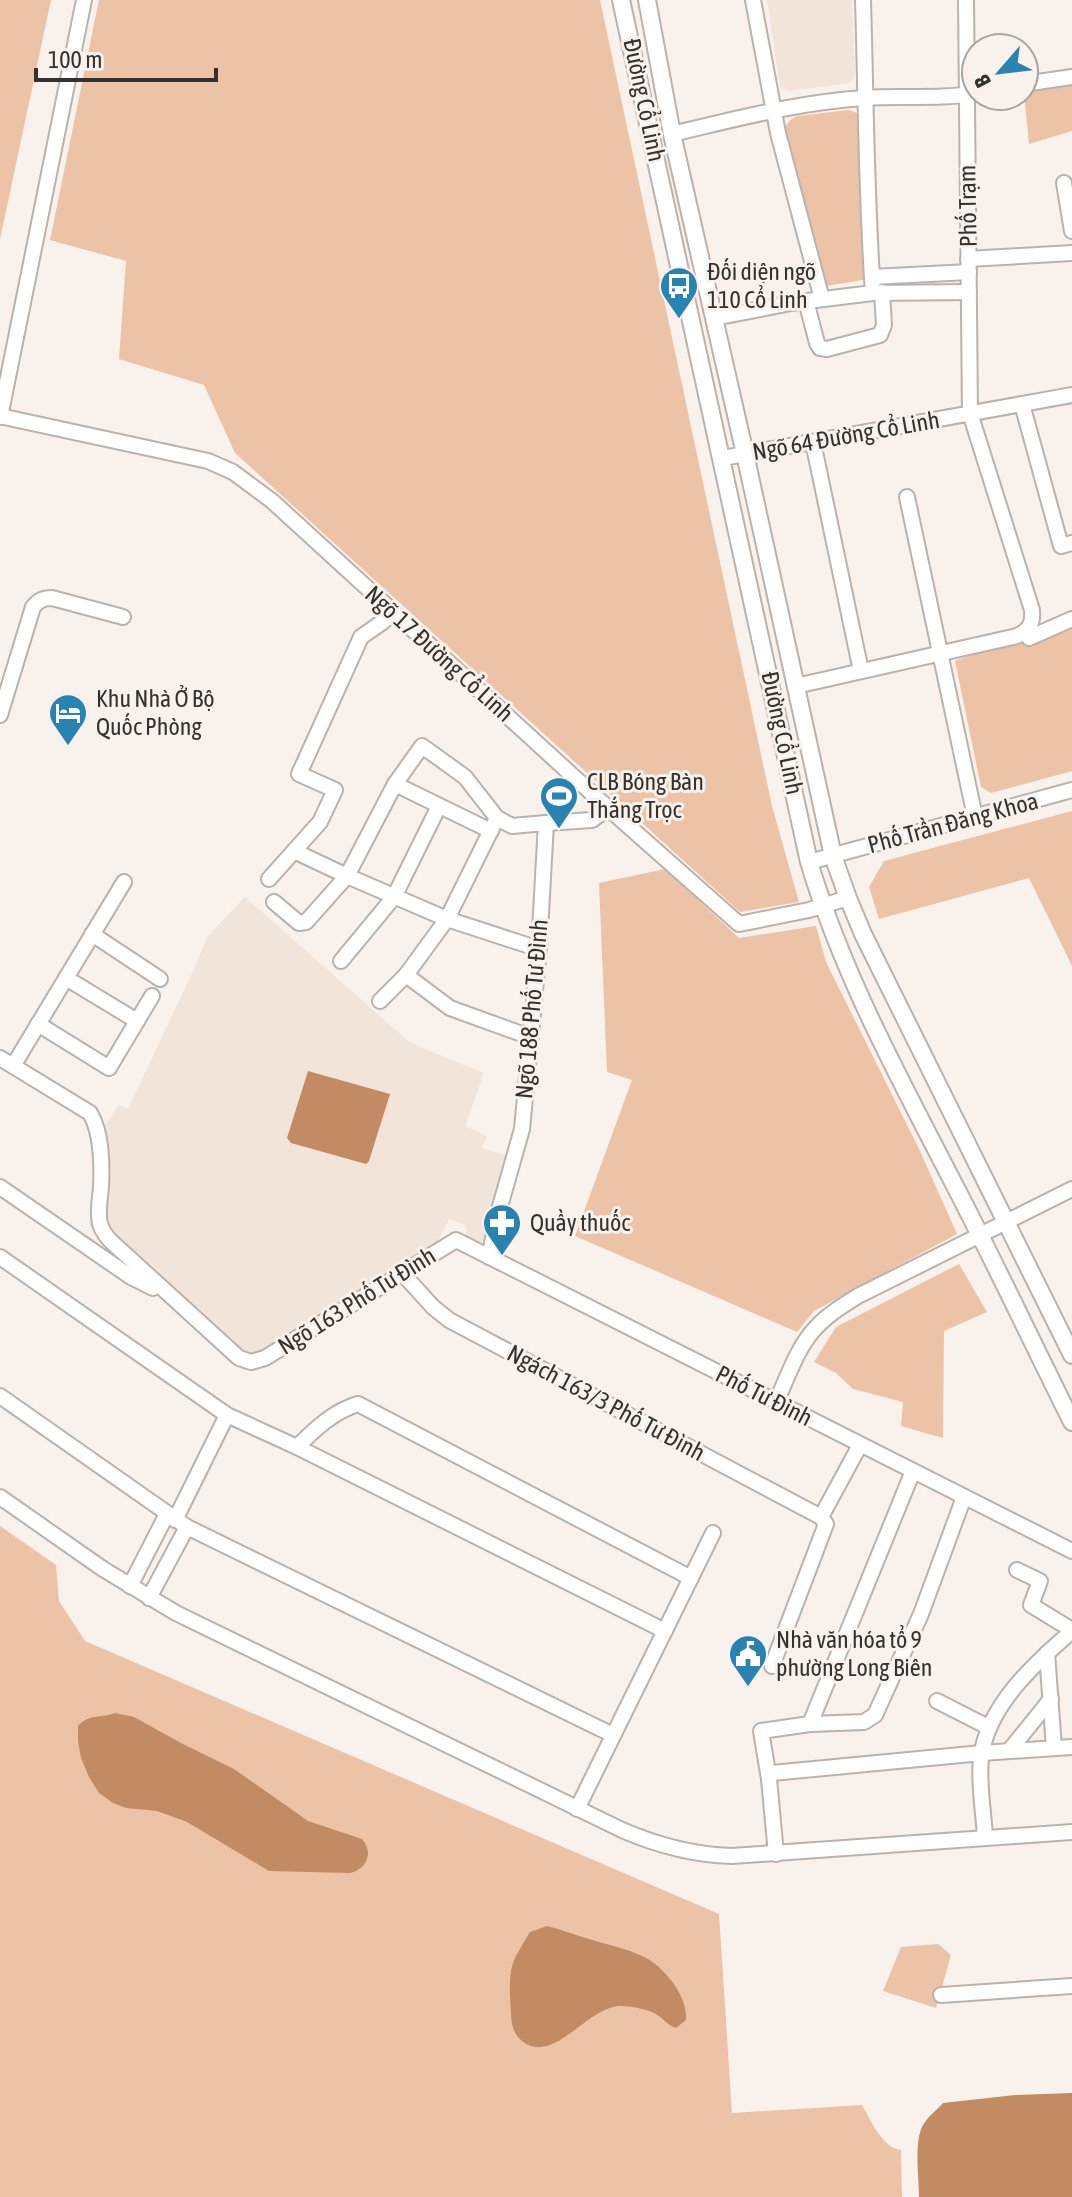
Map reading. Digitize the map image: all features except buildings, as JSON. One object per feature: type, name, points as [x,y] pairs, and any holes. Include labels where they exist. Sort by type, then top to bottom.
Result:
[{"type":"main road","name":"Đường Cổ Linh","points":[[621,0],[809,862],[822,906],[876,1028],[1072,1422]]},
{"type":"main road","points":[[628,0],[631,42]]},
{"type":"main road","points":[[640,0],[653,37]]},
{"type":"main road","name":"Đường Cổ Linh","points":[[647,0],[672,134],[833,856],[848,898],[910,1031],[1072,1355]]},
{"type":"street","points":[[0,416],[84,0]]},
{"type":"street","points":[[753,0],[778,133],[822,299]]},
{"type":"street","points":[[806,301],[820,348],[827,349],[880,335],[884,325],[872,277],[863,0]]},
{"type":"street","name":"Phố Trạm","points":[[966,0],[968,32]]},
{"type":"street","points":[[1040,82],[1072,77]]},
{"type":"street","points":[[672,134],[775,110],[866,98],[960,96]]},
{"type":"street","name":"Phố Trạm","points":[[940,654],[1017,636],[1030,628],[1033,620],[970,413],[971,112]]},
{"type":"street","points":[[1064,183],[1072,231]]},
{"type":"street","points":[[872,277],[1072,253]]},
{"type":"street","points":[[714,318],[878,292],[969,292]]},
{"type":"street","name":"Ngõ 64 Đường Cổ Linh","points":[[723,458],[1072,395]]},
{"type":"street","points":[[1022,404],[1067,544]]},
{"type":"street","name":"Ngõ 17 Đường Cổ Linh","points":[[0,416],[208,461],[226,468],[272,501],[739,924],[848,898]]},
{"type":"street","points":[[813,442],[861,671]]},
{"type":"street","points":[[907,497],[975,817]]},
{"type":"street","points":[[0,715],[37,602],[52,598],[123,617]]},
{"type":"street","points":[[269,879],[320,822],[335,790],[299,774],[361,637],[384,621],[391,610]]},
{"type":"street","points":[[1029,638],[1072,619]]},
{"type":"street","points":[[796,686],[940,654]]},
{"type":"street","points":[[274,902],[299,923],[306,922],[347,876],[395,784],[422,746],[465,777],[494,825]]},
{"type":"street","points":[[395,784],[439,806],[494,825],[592,820],[608,808]]},
{"type":"street","name":"Phố Trần Đăng Khoa","points":[[809,862],[1072,790]]},
{"type":"street","points":[[341,961],[394,897],[439,806]]},
{"type":"street","name":"Ngõ 188 Phố Tư Đình","points":[[489,1257],[522,1129],[539,949],[546,823]]},
{"type":"street","points":[[380,1001],[406,975],[447,919],[494,825]]},
{"type":"street","points":[[294,851],[447,919],[539,949]]},
{"type":"street","points":[[81,1244],[99,1217],[100,1156],[93,1117],[84,1107],[6,1062],[38,1024],[124,882]]},
{"type":"street","points":[[92,934],[160,979]]},
{"type":"street","points":[[406,975],[450,1008],[530,1037]]},
{"type":"street","points":[[66,978],[137,1021]]},
{"type":"street","points":[[38,1024],[109,1068],[152,996]]},
{"type":"street","points":[[0,1187],[131,1277],[169,1295]]},
{"type":"street","points":[[776,1402],[805,1341],[828,1316],[858,1296],[1072,1189]]},
{"type":"street","name":"Ngõ 163 Phố Tư Đình","points":[[99,1217],[102,1229],[110,1240],[233,1355],[251,1362],[265,1358],[456,1240]]},
{"type":"street","name":"Phố Tư Đình","points":[[456,1240],[1072,1551]]},
{"type":"street","points":[[0,1257],[227,1415],[665,1631]]},
{"type":"street","name":"Ngách 163/3 Phố Tư Đình","points":[[402,1273],[449,1320],[821,1517]]},
{"type":"street","points":[[0,1396],[176,1521],[613,1735]]},
{"type":"street","points":[[297,1447],[316,1428],[345,1408],[358,1404],[691,1578]]},
{"type":"street","points":[[149,1598],[176,1521],[227,1415]]},
{"type":"street","points":[[772,1666],[826,1524],[821,1517],[860,1445]]},
{"type":"street","points":[[810,1724],[913,1471]]},
{"type":"street","points":[[0,1497],[130,1586],[191,1620],[577,1809],[678,1851],[710,1855],[776,1854],[1072,1832]]},
{"type":"street","points":[[776,1854],[761,1731],[870,1719],[880,1706],[921,1614],[964,1497]]},
{"type":"street","points":[[130,1586],[176,1521]]},
{"type":"street","points":[[577,1809],[713,1533]]},
{"type":"street","points":[[985,1838],[981,1769],[988,1727],[1023,1676],[1072,1630],[1031,1605],[1040,1581],[1017,1570]]},
{"type":"street","points":[[1047,1653],[1054,1748]]},
{"type":"street","points":[[1009,1751],[1051,1699]]},
{"type":"street","points":[[937,1701],[988,1727]]},
{"type":"street","points":[[769,1779],[772,1773],[1072,1747]]},
{"type":"street","points":[[941,1995],[1072,1986]]},
{"type":"shaded area","points":[[0,0],[51,0],[0,239]]},
{"type":"shaded area","points":[[99,0],[600,0],[772,806],[799,902],[740,912],[235,453],[204,385],[119,359],[126,261],[50,240]]},
{"type":"shaded area","points":[[767,0],[852,0],[855,75],[850,83],[788,91],[780,87]]},
{"type":"shaded area","points":[[1072,85],[1072,131],[1029,144],[1026,112],[1040,112],[1040,90]]},
{"type":"shaded area","points":[[848,110],[860,116],[867,273],[863,280],[826,286],[822,284],[783,136],[791,119],[798,116]]},
{"type":"shaded area","points":[[1072,616],[1072,771],[991,793],[981,787],[955,661]]},
{"type":"shaded area","points":[[1072,811],[1072,966],[1029,878],[879,919],[869,887],[884,861]]},
{"type":"shaded area","points":[[665,869],[739,938],[816,926],[826,962],[920,1151],[957,1234],[814,1311],[797,1332],[575,1236],[632,1080],[607,1072],[599,883]]},
{"type":"shaded area","points":[[245,897],[407,1040],[484,1073],[465,1126],[487,1136],[482,1148],[511,1157],[487,1238],[480,1242],[464,1239],[465,1225],[449,1219],[435,1247],[252,1355],[244,1353],[106,1229],[101,1133],[118,1105],[128,1109],[208,936]]},
{"type":"shaded area","points":[[308,1071],[390,1094],[366,1164],[291,1143],[287,1138]]},
{"type":"shaded area","points":[[959,1264],[987,1312],[944,1331],[943,1438],[901,1426],[903,1402],[853,1389],[836,1373],[814,1362],[836,1327]]},
{"type":"shaded area","points":[[0,1526],[56,1565],[59,1601],[85,1641],[719,1914],[732,2113],[862,2105],[883,2139],[901,2150],[902,2197],[0,2197]]},
{"type":"shaded area","points":[[115,1713],[134,1717],[234,1769],[308,1821],[362,1839],[368,1849],[367,1859],[361,1868],[350,1873],[269,1871],[187,1822],[157,1811],[126,1808],[113,1803],[99,1793],[89,1777],[81,1758],[78,1726],[91,1718]]},
{"type":"shaded area","points":[[547,1926],[648,1959],[662,1970],[680,1993],[686,2020],[676,2028],[653,2012],[620,2006],[595,2015],[546,2046],[534,2047],[522,2041],[512,2022],[511,1971],[530,1932]]},
{"type":"shaded area","points":[[938,1944],[951,1955],[936,2008],[883,1991],[901,1947]]},
{"type":"shaded area","points":[[1072,2093],[1072,2197],[919,2197],[920,2134],[926,2120],[943,2103],[1015,2095]]},
{"type":"place","name":"Đối diện ngõ 110 Cổ Linh","points":[[679,320]]},
{"type":"place","name":"Khu Nhà Ở Bộ Quốc Phòng","points":[[68,747]]},
{"type":"place","name":"CLB Bóng Bàn Thắng Trọc","points":[[559,830]]},
{"type":"place","name":"Quầy thuốc","points":[[502,1257]]},
{"type":"place","name":"Nhà văn hóa tổ 9 phường Long Biên","points":[[748,1688]]}]
